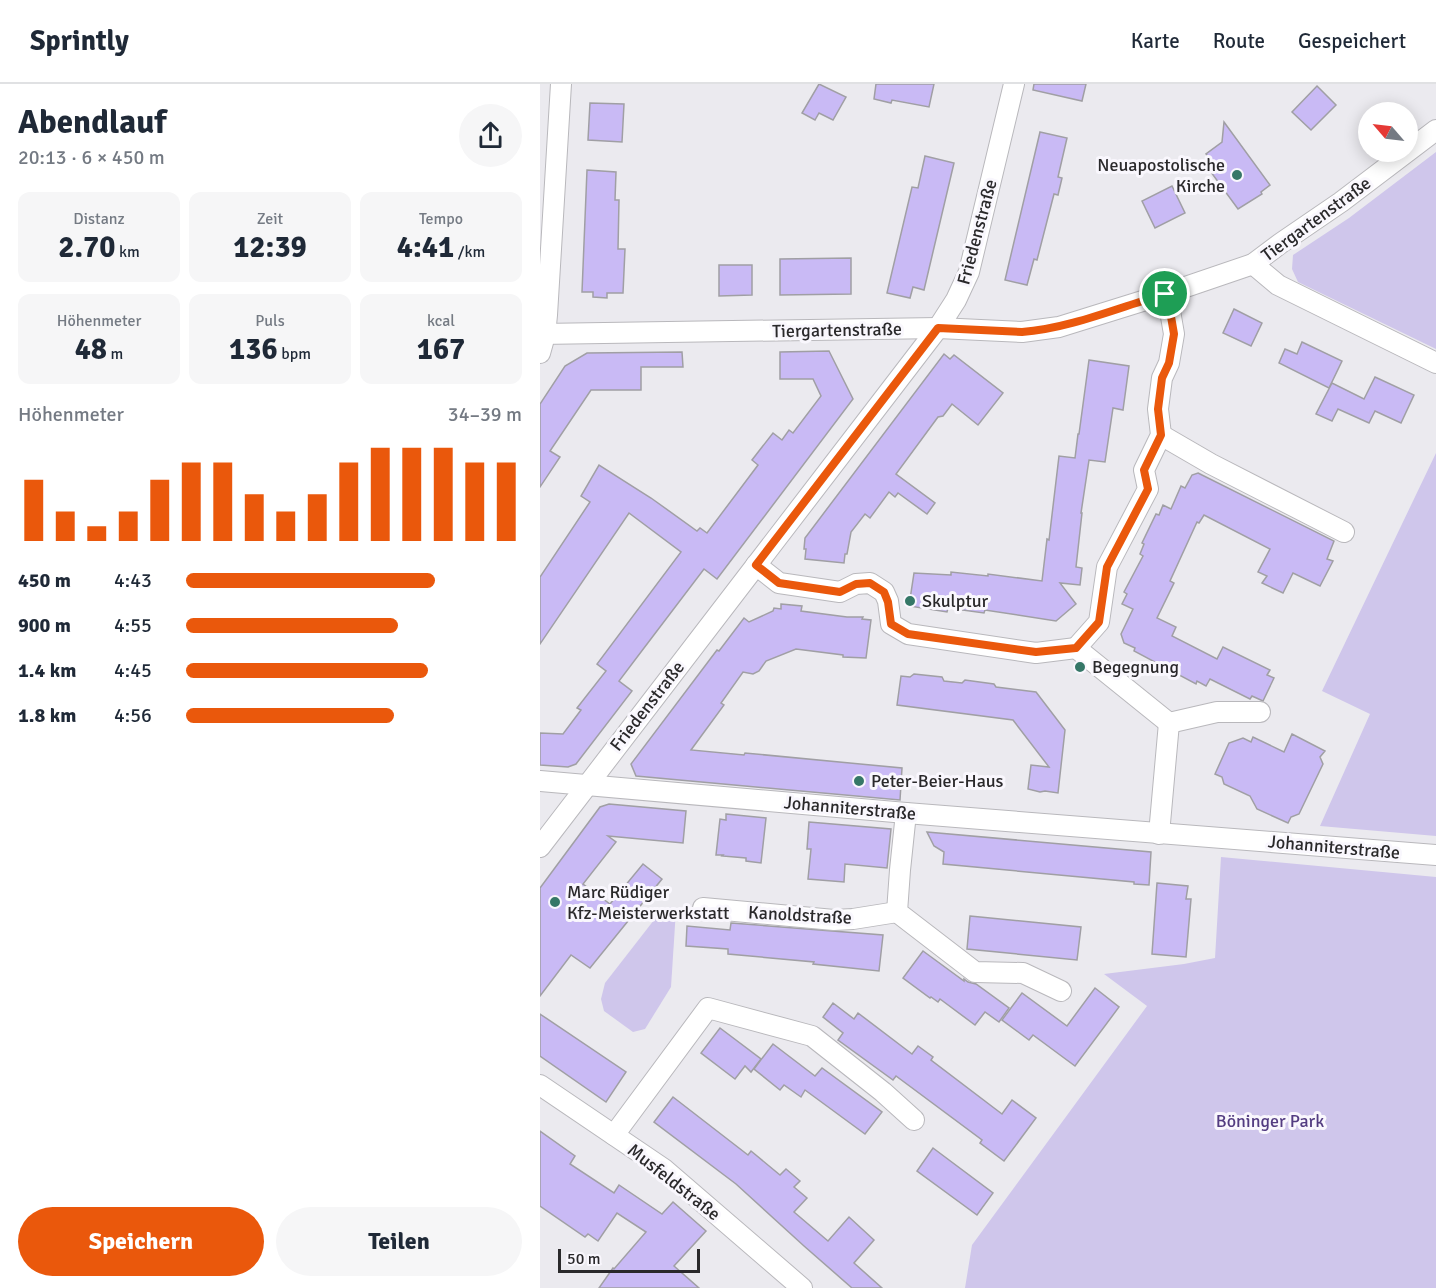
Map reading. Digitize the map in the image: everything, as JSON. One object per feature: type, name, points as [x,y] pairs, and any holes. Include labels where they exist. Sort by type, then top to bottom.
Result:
[{"type":"street","points":[[542,341],[561,84]]},
{"type":"street","name":"Friedenstraße","points":[[540,847],[938,328],[956,300],[969,272],[1014,84]]},
{"type":"street","name":"Tiergartenstraße","points":[[542,341],[938,328],[1022,332],[1059,327],[1253,264],[1341,202],[1436,130]]},
{"type":"street","name":"Tiergartenstraße","points":[[1253,264],[1278,285],[1436,363]]},
{"type":"street","points":[[756,565],[779,583],[840,592],[856,584],[870,583],[884,592],[891,624],[908,634],[1036,652],[1076,648],[1099,622],[1107,567],[1148,489],[1144,470],[1161,435],[1158,409],[1162,378],[1169,363],[1174,334],[1165,294]]},
{"type":"street","points":[[1161,435],[1211,464],[1344,532]]},
{"type":"street","points":[[1076,648],[1169,723]]},
{"type":"street","points":[[1169,723],[1217,712],[1260,712]]},
{"type":"street","points":[[1160,834],[1169,723]]},
{"type":"street","name":"Johanniterstraße","points":[[540,781],[1436,855]]},
{"type":"street","points":[[906,813],[897,912],[975,972],[1023,973],[1061,992]]},
{"type":"street","name":"Kanoldstraße","points":[[703,908],[834,920],[897,912]]},
{"type":"street","points":[[614,1135],[708,1008],[812,1036],[884,1092],[914,1120]]},
{"type":"street","name":"Musfeldstraße","points":[[540,1085],[664,1169],[802,1288]]},
{"type":"green space","points":[[1436,152],[1436,349],[1298,282],[1292,269],[1293,255],[1349,218]]},
{"type":"green space","points":[[1436,453],[1436,836],[1320,826],[1370,714],[1322,691]]},
{"type":"green space","name":"Böninger Park","points":[[1221,857],[1436,877],[1436,1288],[965,1288],[972,1245],[1147,1006],[1104,974],[1215,958]]},
{"type":"green space","points":[[669,907],[676,910],[671,987],[645,1029],[633,1032],[604,1011],[601,999],[605,983],[661,911]]},
{"type":"building","points":[[819,84],[846,97],[833,120],[819,113],[815,120],[802,113]]},
{"type":"building","points":[[876,84],[934,84],[929,107],[874,99]]},
{"type":"building","points":[[1034,84],[1086,84],[1082,101],[1033,90]]},
{"type":"building","points":[[1317,86],[1336,105],[1311,130],[1292,112]]},
{"type":"building","points":[[590,103],[624,104],[622,142],[588,140]]},
{"type":"building","name":"Neuapostolische Kirche","points":[[1224,122],[1270,185],[1261,192],[1262,194],[1238,209],[1205,164],[1211,160],[1206,154],[1222,142]]},
{"type":"building","points":[[1040,132],[1067,138],[1058,177],[1062,178],[1058,195],[1054,194],[1037,260],[1034,259],[1027,285],[1005,280]]},
{"type":"building","points":[[925,156],[954,163],[924,290],[913,287],[910,298],[887,293],[912,187],[918,188]]},
{"type":"building","points":[[587,170],[616,172],[615,200],[619,200],[618,249],[625,249],[623,293],[607,293],[607,298],[593,297],[593,292],[582,292]]},
{"type":"building","points":[[1172,186],[1185,213],[1155,228],[1142,201]]},
{"type":"building","points":[[851,258],[851,294],[780,295],[780,259]]},
{"type":"building","points":[[719,265],[752,265],[752,295],[719,296]]},
{"type":"building","points":[[1234,309],[1262,323],[1251,346],[1223,333]]},
{"type":"building","points":[[1302,342],[1342,361],[1329,388],[1279,363],[1285,349],[1297,354]]},
{"type":"building","points":[[829,351],[853,399],[717,579],[704,569],[644,648],[619,681],[632,691],[576,764],[568,767],[540,765],[540,733],[563,734],[581,710],[577,708],[606,671],[597,664],[681,552],[629,513],[540,644],[540,577],[590,502],[581,496],[599,465],[697,531],[700,528],[707,533],[758,465],[752,460],[773,433],[782,440],[789,430],[793,433],[821,396],[813,379],[780,379],[780,352]]},
{"type":"building","points":[[682,352],[683,367],[641,367],[641,390],[591,390],[550,451],[560,457],[540,487],[540,404],[565,366],[587,353]]},
{"type":"building","points":[[944,354],[950,359],[954,355],[1003,393],[978,425],[952,404],[943,416],[938,417],[896,474],[935,503],[927,514],[898,493],[895,497],[889,492],[870,518],[865,514],[851,532],[844,563],[805,559],[805,538]]},
{"type":"building","points":[[1089,360],[1129,366],[1123,410],[1113,408],[1105,462],[1089,460],[1076,567],[1082,568],[1080,585],[1060,583],[1076,604],[1056,621],[985,610],[984,613],[948,608],[947,612],[909,606],[914,573],[951,575],[951,572],[988,576],[988,574],[1042,581],[1059,456],[1075,458]]},
{"type":"building","points":[[1375,377],[1414,395],[1401,423],[1375,411],[1369,423],[1338,409],[1332,421],[1316,414],[1332,383],[1364,399]]},
{"type":"building","points":[[1198,473],[1334,541],[1327,559],[1333,561],[1320,586],[1293,573],[1283,593],[1262,583],[1267,576],[1258,572],[1270,549],[1204,515],[1199,523],[1197,522],[1170,581],[1174,583],[1157,618],[1176,627],[1172,636],[1217,659],[1223,647],[1270,670],[1267,675],[1274,678],[1263,701],[1252,696],[1250,699],[1210,679],[1206,686],[1197,681],[1196,684],[1134,651],[1135,648],[1124,643],[1121,634],[1133,609],[1122,604],[1127,594],[1124,592],[1143,556],[1140,554],[1144,544],[1142,543],[1163,505],[1171,509],[1181,486],[1185,488],[1192,475]]},
{"type":"building","points":[[781,604],[802,606],[801,611],[863,617],[862,619],[871,620],[866,658],[843,657],[843,655],[796,649],[766,661],[759,671],[753,674],[743,672],[721,703],[724,705],[691,750],[902,768],[900,800],[636,776],[631,764],[717,650],[719,651],[744,618],[749,622],[773,611],[774,608],[781,609]]},
{"type":"building","points":[[914,674],[942,677],[944,681],[962,683],[965,680],[1036,692],[1065,730],[1058,793],[1028,789],[1031,765],[1049,767],[1013,720],[897,705],[901,676],[910,677]]},
{"type":"building","points":[[1292,734],[1325,751],[1320,757],[1323,764],[1299,814],[1291,817],[1288,823],[1257,809],[1250,796],[1224,784],[1222,777],[1215,774],[1229,743],[1243,738],[1251,742],[1253,737],[1284,752]]},
{"type":"building","points":[[609,804],[686,811],[683,843],[608,836],[616,842],[583,884],[610,904],[643,864],[662,879],[590,968],[571,955],[540,996],[540,888],[600,807]]},
{"type":"building","points":[[726,814],[766,818],[761,863],[746,861],[746,858],[716,855],[720,819],[726,820]]},
{"type":"building","points":[[809,822],[891,829],[887,868],[845,864],[844,882],[808,879],[811,849],[807,849]]},
{"type":"building","points":[[927,832],[1151,852],[1149,885],[943,864],[944,852],[934,846]]},
{"type":"building","points":[[1157,883],[1188,886],[1186,899],[1191,899],[1186,957],[1152,954]]},
{"type":"building","points":[[970,916],[1081,927],[1077,960],[967,949]]},
{"type":"building","points":[[731,923],[883,935],[879,971],[728,954],[728,949],[686,946],[687,926],[730,930]]},
{"type":"building","points":[[923,951],[964,981],[964,979],[976,984],[1009,1008],[999,1022],[985,1012],[975,1025],[940,999],[938,1002],[930,998],[903,978]]},
{"type":"building","points":[[1095,988],[1119,1007],[1075,1066],[1033,1035],[1029,1040],[1002,1020],[1022,993],[1067,1026]]},
{"type":"building","points":[[833,1003],[854,1019],[858,1013],[912,1054],[918,1046],[933,1057],[931,1060],[1002,1114],[1012,1100],[1036,1118],[1004,1161],[980,1143],[982,1140],[896,1076],[893,1080],[838,1040],[843,1033],[823,1017]]},
{"type":"building","points":[[540,1014],[626,1072],[606,1102],[540,1056]]},
{"type":"building","points":[[720,1028],[761,1059],[751,1072],[745,1066],[735,1079],[701,1053]]},
{"type":"building","points":[[773,1044],[815,1076],[822,1068],[882,1112],[865,1134],[805,1090],[801,1097],[784,1085],[780,1090],[754,1069]]},
{"type":"building","points":[[673,1097],[748,1155],[751,1151],[780,1175],[786,1169],[800,1181],[794,1187],[807,1198],[794,1212],[828,1241],[849,1217],[874,1240],[854,1263],[882,1288],[852,1288],[736,1184],[654,1122]]},
{"type":"building","points":[[540,1131],[575,1156],[570,1164],[614,1193],[619,1185],[662,1214],[673,1202],[706,1231],[674,1266],[699,1288],[599,1288],[613,1268],[646,1232],[617,1213],[598,1241],[588,1234],[585,1237],[540,1206]]},
{"type":"building","points":[[933,1148],[993,1193],[977,1215],[917,1171]]},
{"type":"place","name":"Neuapostolische Kirche","points":[[1237,175]]},
{"type":"place","name":"Skulptur","points":[[910,601]]},
{"type":"place","name":"Begegnung","points":[[1080,667]]},
{"type":"place","name":"Peter-Beier-Haus","points":[[859,781]]},
{"type":"place","name":"Marc Rüdiger Kfz-Meisterwerkstatt","points":[[555,902]]},
{"type":"route","points":[[1165,294],[1174,334],[1169,363],[1162,378],[1158,409],[1161,435],[1144,470],[1148,489],[1107,567],[1099,622],[1076,648],[1036,652],[908,634],[891,624],[884,592],[870,583],[856,584],[840,592],[779,583],[756,565],[938,328],[1033,331],[1059,327],[1165,294]]}]
